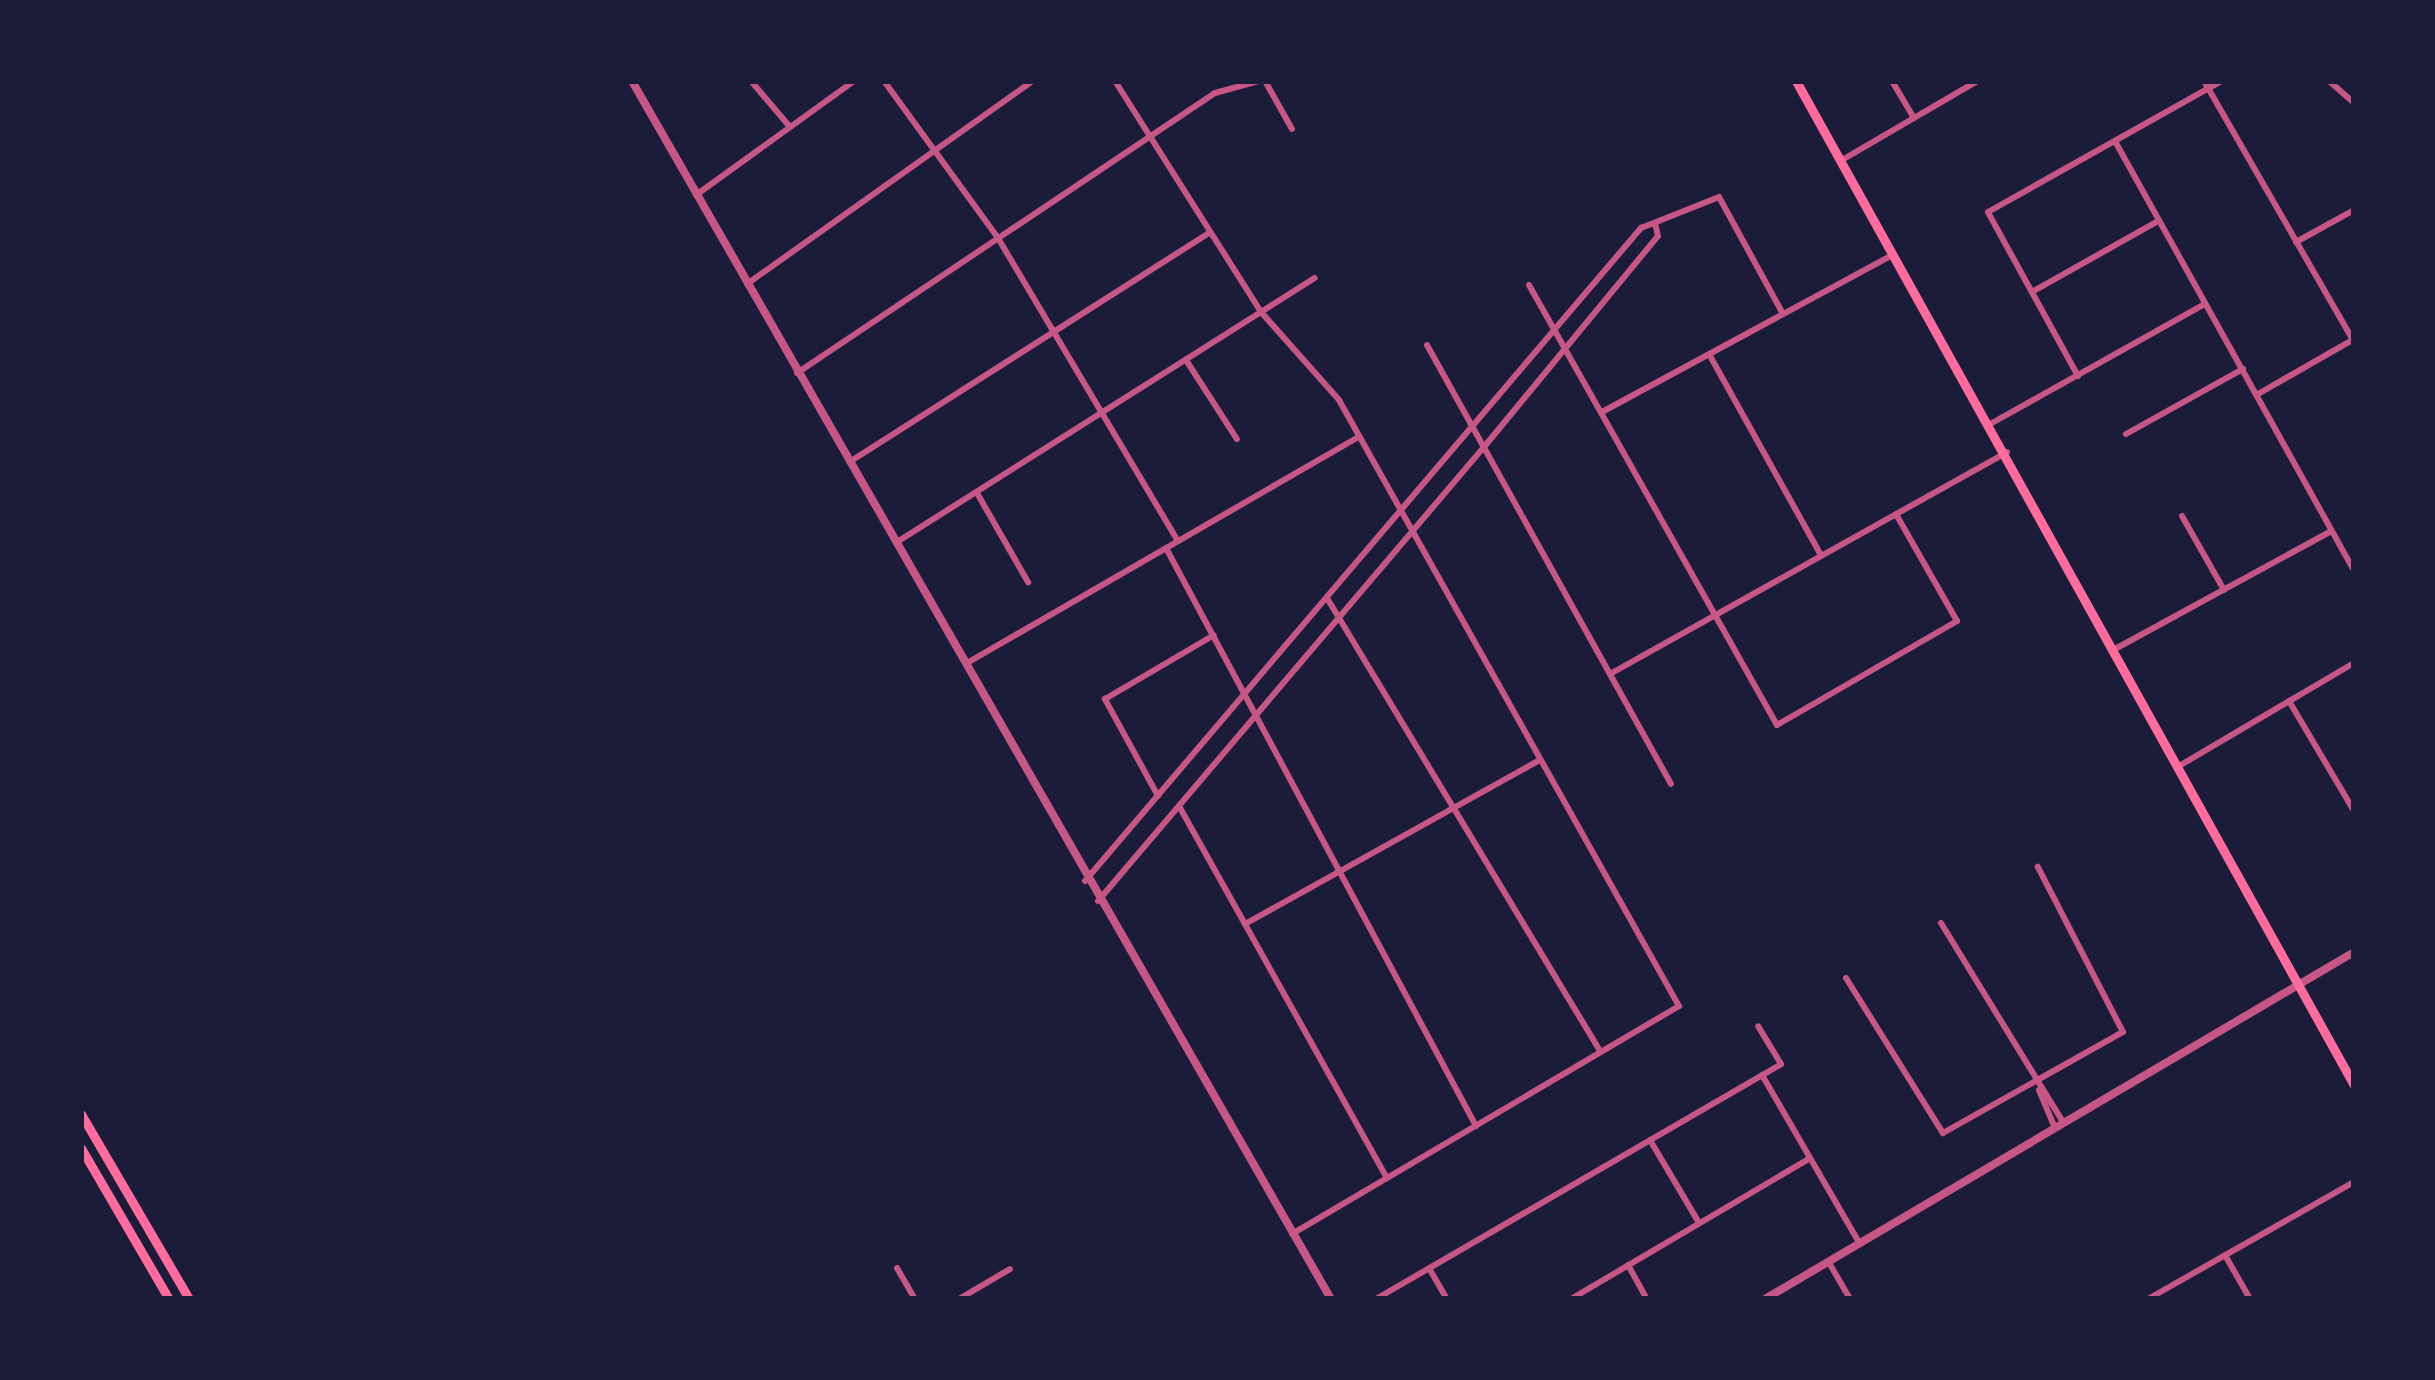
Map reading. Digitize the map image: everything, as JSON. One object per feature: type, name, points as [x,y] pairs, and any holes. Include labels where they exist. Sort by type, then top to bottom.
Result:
[{"type":"main road","points":[[1796,81],[1991,423],[2354,1085]]},
{"type":"main road","points":[[81,1114],[189,1299]]},
{"type":"main road","points":[[81,1148],[169,1299]]},
{"type":"street","points":[[632,81],[1085,881],[1331,1299]]},
{"type":"street","points":[[751,81],[790,127]]},
{"type":"street","points":[[696,195],[854,81]]},
{"type":"street","points":[[884,81],[940,147],[1178,542]]},
{"type":"street","points":[[746,284],[1033,81]]},
{"type":"street","points":[[1115,81],[1261,312],[1358,437],[1679,1006],[1292,1234]]},
{"type":"street","points":[[797,373],[1215,93],[1262,81],[1292,129]]},
{"type":"street","points":[[1892,81],[1914,118]]},
{"type":"street","points":[[1842,160],[1977,81]]},
{"type":"street","points":[[2078,376],[1988,212],[2116,143],[2206,85],[2221,81]]},
{"type":"street","points":[[2330,81],[2354,103]]},
{"type":"street","points":[[2206,85],[2354,340],[2256,394]]},
{"type":"street","points":[[2116,143],[2354,571]]},
{"type":"street","points":[[1085,881],[1473,427],[1655,223],[1719,197],[1783,314]]},
{"type":"street","points":[[2296,242],[2354,210]]},
{"type":"street","points":[[2032,292],[2158,221]]},
{"type":"street","points":[[1098,902],[1658,236],[1655,223]]},
{"type":"street","points":[[848,463],[1210,232]]},
{"type":"street","points":[[1602,412],[1896,253]]},
{"type":"street","points":[[894,544],[1315,278]]},
{"type":"street","points":[[1529,285],[1777,725],[1957,621],[1896,514]]},
{"type":"street","points":[[1991,423],[2205,304]]},
{"type":"street","points":[[1427,344],[1671,784]]},
{"type":"street","points":[[1709,354],[1821,556]]},
{"type":"street","points":[[1186,361],[1237,440]]},
{"type":"street","points":[[2126,434],[2243,369]]},
{"type":"street","points":[[964,665],[1358,437]]},
{"type":"street","points":[[1610,674],[2007,452]]},
{"type":"street","points":[[977,493],[1028,582]]},
{"type":"street","points":[[2182,516],[2224,590]]},
{"type":"street","points":[[2115,649],[2331,531]]},
{"type":"street","points":[[1166,548],[1345,868],[1476,1127]]},
{"type":"street","points":[[1327,598],[1447,812],[1513,893],[1600,1052]]},
{"type":"street","points":[[1158,796],[1106,700],[1215,634]]},
{"type":"street","points":[[2179,766],[2354,663]]},
{"type":"street","points":[[2289,701],[2353,807]]},
{"type":"street","points":[[1245,924],[1540,760]]},
{"type":"street","points":[[1179,806],[1387,1178]]},
{"type":"street","points":[[1846,978],[1935,1131],[2037,1086],[2125,1026],[2038,867]]},
{"type":"street","points":[[1942,923],[2059,1125]]},
{"type":"street","points":[[1765,1299],[2354,952]]},
{"type":"street","points":[[1376,1299],[1781,1064],[1758,1026]]},
{"type":"street","points":[[1762,1075],[1859,1242]]},
{"type":"street","points":[[1650,1140],[1699,1223]]},
{"type":"street","points":[[1571,1299],[1810,1158]]},
{"type":"street","points":[[2148,1299],[2354,1182]]},
{"type":"street","points":[[2225,1255],[2250,1299]]},
{"type":"street","points":[[1828,1261],[1850,1299]]},
{"type":"street","points":[[1628,1265],[1647,1299]]},
{"type":"street","points":[[897,1268],[916,1299]]},
{"type":"street","points":[[1429,1268],[1447,1299]]},
{"type":"street","points":[[959,1299],[1010,1269]]}]
